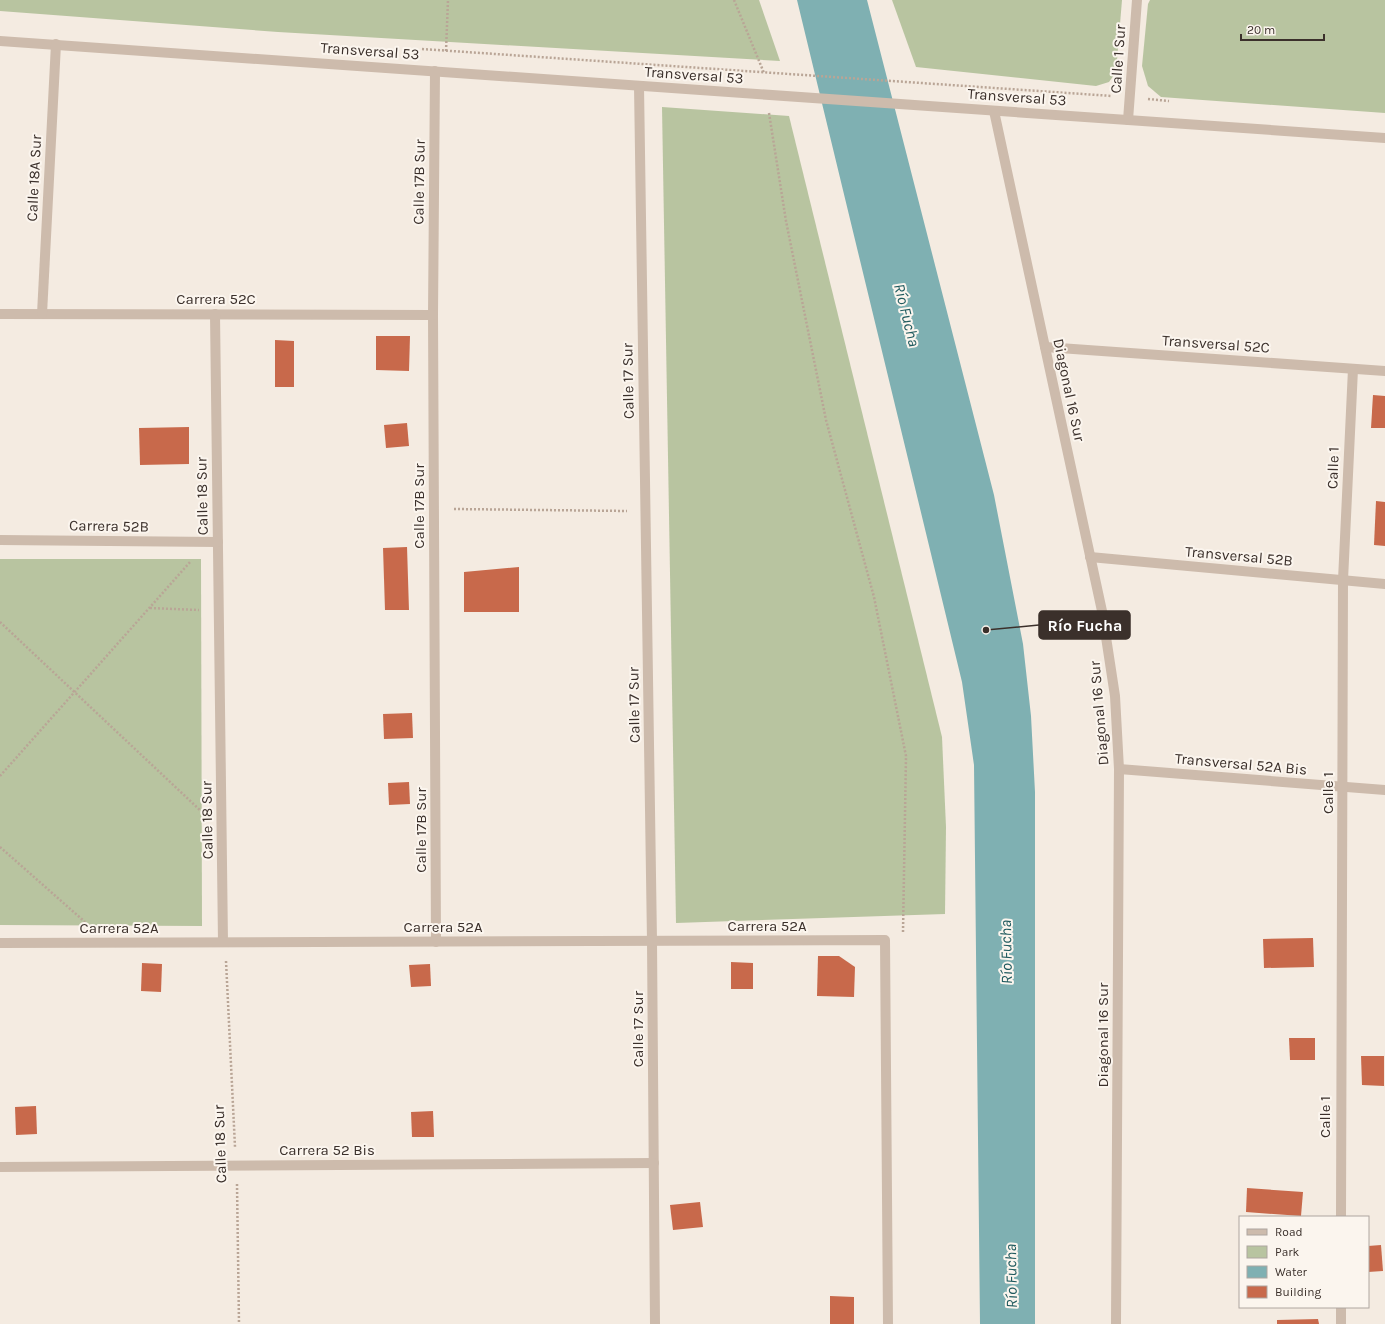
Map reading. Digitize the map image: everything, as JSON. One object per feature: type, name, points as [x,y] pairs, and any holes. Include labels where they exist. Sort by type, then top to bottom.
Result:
[{"type":"street","name":"Calle 1 Sur","points":[[1128,120],[1137,0]]},
{"type":"street","name":"Transversal 53","points":[[0,41],[1385,138]]},
{"type":"street","name":"Calle 18A Sur","points":[[42,314],[56,44]]},
{"type":"street","name":"Calle 17B Sur","points":[[436,942],[433,315],[440,72]]},
{"type":"street","name":"Calle 17 Sur","points":[[639,86],[652,941],[655,1324]]},
{"type":"street","name":"Diagonal 16 Sur","points":[[994,111],[1102,611],[1110,661],[1118,730],[1116,1324]]},
{"type":"street","name":"Carrera 52C","points":[[0,314],[433,315]]},
{"type":"street","name":"Calle 18 Sur","points":[[214,314],[213,542],[219,611],[223,942]]},
{"type":"street","name":"Transversal 52C","points":[[1045,347],[1385,371]]},
{"type":"street","name":"Calle 1","points":[[1341,1216],[1344,580],[1353,369]]},
{"type":"street","name":"Carrera 52B","points":[[0,540],[213,542]]},
{"type":"street","name":"Transversal 52B","points":[[1090,557],[1385,584]]},
{"type":"street","name":"Transversal 52A Bis","points":[[1119,769],[1385,790]]},
{"type":"street","name":"Carrera 52A","points":[[0,943],[885,940],[888,1324]]},
{"type":"street","name":"Carrera 52 Bis","points":[[0,1167],[654,1164]]},
{"type":"street","points":[[1341,1308],[1341,1324]]},
{"type":"path","points":[[440,72],[448,0]]},
{"type":"path","points":[[734,0],[764,72],[786,221],[826,420],[874,597],[906,756],[903,936]]},
{"type":"path","points":[[793,74],[912,82]]},
{"type":"path","points":[[434,509],[646,512]]},
{"type":"path","points":[[0,776],[150,608],[213,542]]},
{"type":"path","points":[[150,608],[219,611]]},
{"type":"path","points":[[0,622],[222,831]]},
{"type":"path","points":[[0,847],[108,942]]},
{"type":"path","name":"Calle 18 Sur","points":[[223,942],[227,969],[236,1166],[239,1324]]},
{"type":"green space","points":[[0,0],[759,0],[780,61],[278,32],[0,11]]},
{"type":"green space","points":[[892,0],[1122,0],[1116,72],[1109,82],[1096,86],[916,67]]},
{"type":"green space","points":[[1150,0],[1385,0],[1385,113],[1161,97],[1148,86],[1142,66],[1148,4]]},
{"type":"green space","points":[[662,107],[789,116],[942,737],[946,827],[945,914],[676,923]]},
{"type":"green space","points":[[0,559],[201,559],[202,926],[0,925]]},
{"type":"water","points":[[797,0],[867,0],[994,495],[1023,644],[1031,716],[1035,792],[1035,1324],[980,1324],[974,765],[962,682]]},
{"type":"building","points":[[376,336],[410,336],[409,371],[376,370]]},
{"type":"building","points":[[275,340],[294,341],[294,387],[275,387]]},
{"type":"building","points":[[1373,395],[1385,396],[1385,428],[1371,428]]},
{"type":"building","points":[[407,423],[409,446],[386,448],[384,425]]},
{"type":"building","points":[[189,427],[189,464],[140,465],[139,428]]},
{"type":"building","points":[[1376,501],[1385,502],[1385,546],[1374,545]]},
{"type":"building","points":[[407,547],[409,610],[385,610],[383,548]]},
{"type":"building","points":[[519,567],[519,612],[464,612],[464,572]]},
{"type":"building","points":[[412,713],[413,738],[384,739],[383,714]]},
{"type":"building","points":[[409,782],[410,804],[389,805],[388,783]]},
{"type":"building","points":[[1313,938],[1314,967],[1264,968],[1263,939]]},
{"type":"building","points":[[818,956],[839,956],[855,967],[854,997],[817,996]]},
{"type":"building","points":[[731,962],[753,963],[753,989],[731,989]]},
{"type":"building","points":[[142,963],[162,964],[161,992],[141,991]]},
{"type":"building","points":[[430,964],[431,986],[411,987],[409,965]]},
{"type":"building","points":[[1289,1038],[1315,1038],[1315,1060],[1290,1060]]},
{"type":"building","points":[[1361,1056],[1384,1056],[1384,1086],[1362,1085]]},
{"type":"building","points":[[36,1106],[37,1134],[16,1135],[15,1107]]},
{"type":"building","points":[[433,1111],[434,1137],[412,1137],[411,1112]]},
{"type":"building","points":[[1247,1188],[1303,1192],[1301,1216],[1246,1212]]},
{"type":"building","points":[[700,1202],[703,1227],[673,1230],[670,1205]]},
{"type":"building","points":[[1381,1245],[1383,1271],[1369,1272],[1369,1246]]},
{"type":"building","points":[[830,1296],[854,1297],[854,1324],[830,1324]]},
{"type":"building","points":[[1318,1319],[1319,1324],[1277,1324],[1277,1320]]},
{"type":"place","name":"Río Fucha","points":[[986,630]]}]
